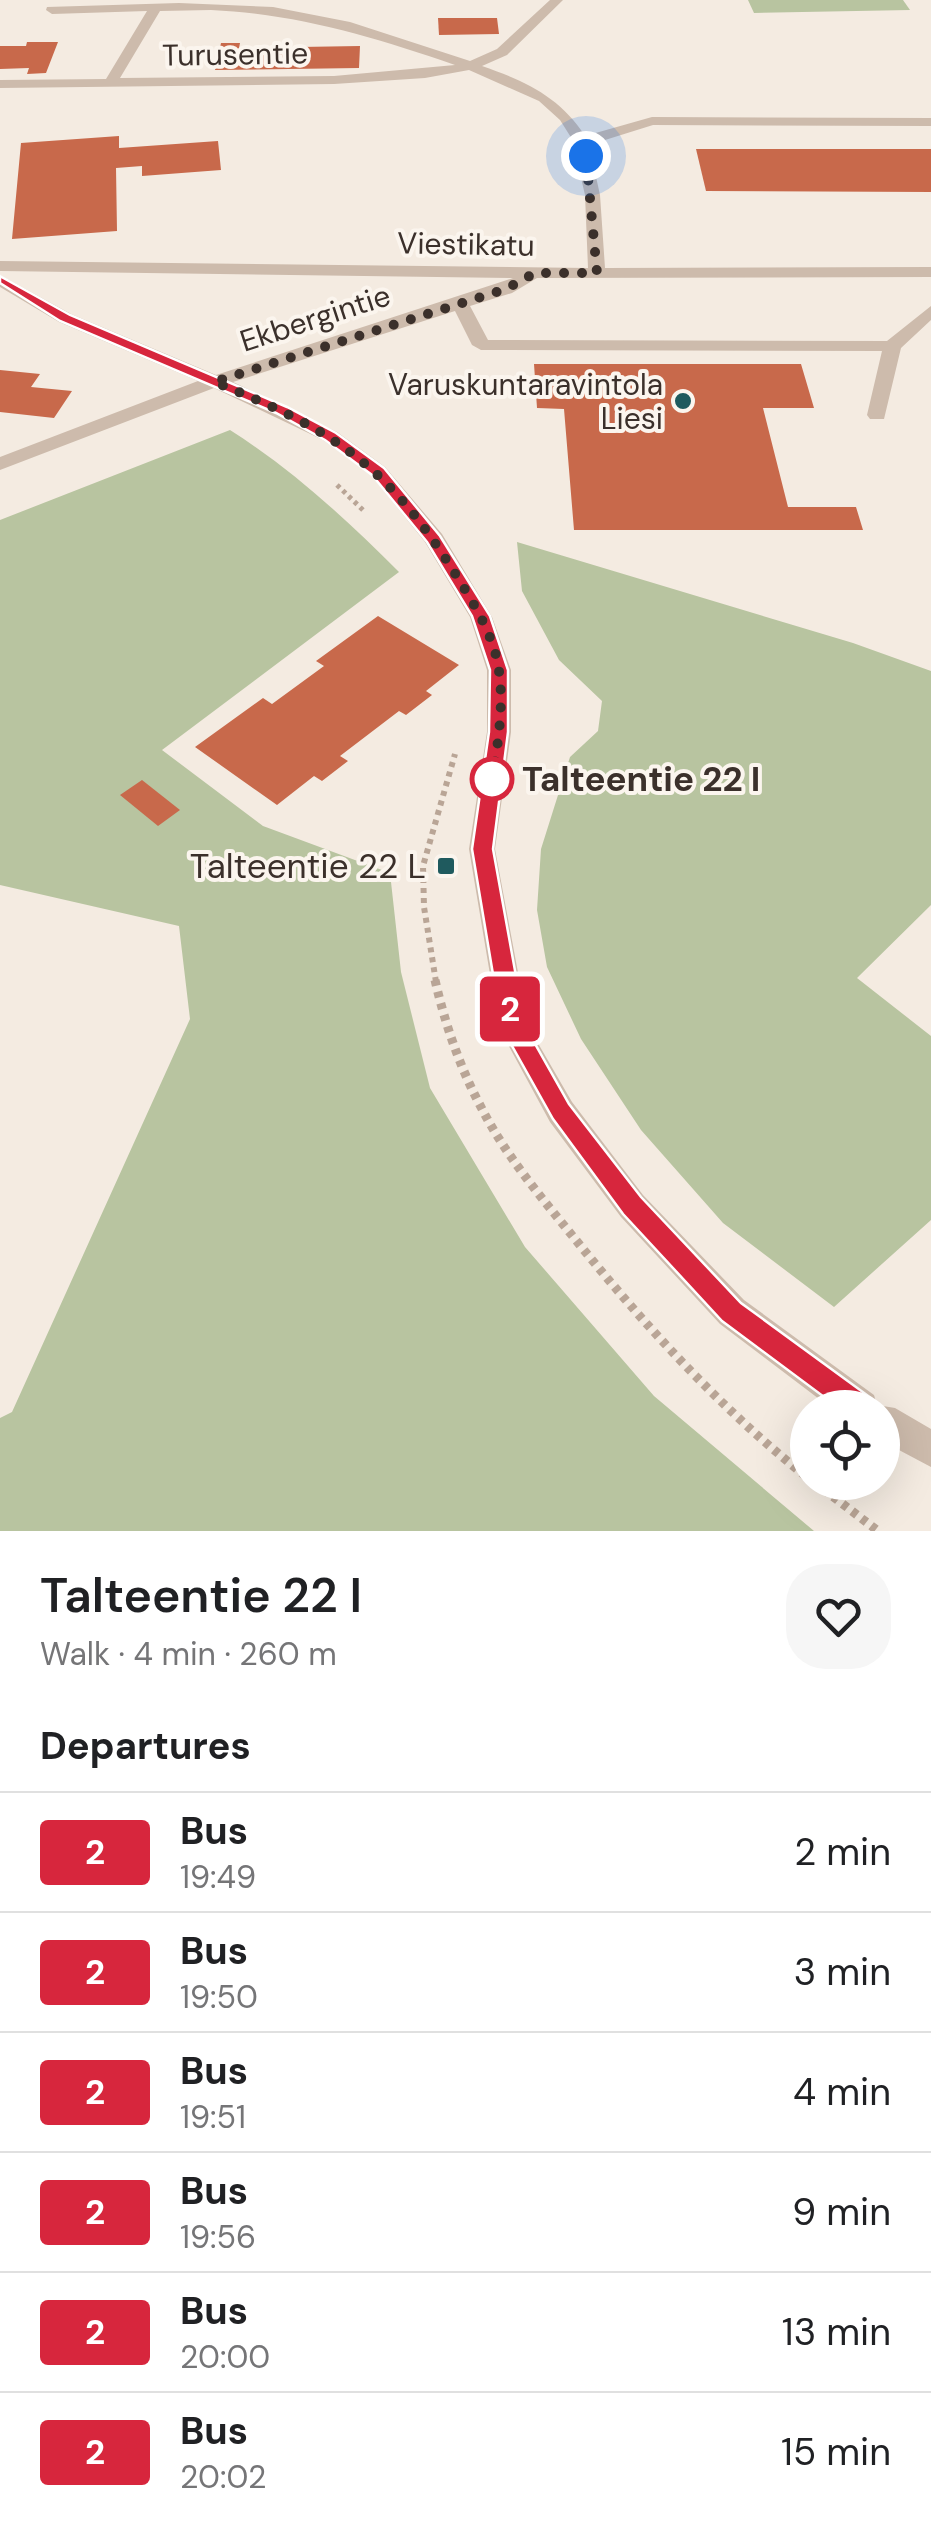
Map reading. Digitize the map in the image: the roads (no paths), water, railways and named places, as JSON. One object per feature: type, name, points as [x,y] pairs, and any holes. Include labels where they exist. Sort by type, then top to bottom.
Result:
[{"type":"street","points":[[470,66],[502,52],[556,0]]},
{"type":"street","points":[[52,10],[232,8],[302,15],[374,33],[525,84],[570,118],[582,142],[597,273]]},
{"type":"street","points":[[110,83],[154,9]]},
{"type":"street","name":"Turusentie","points":[[0,84],[367,78],[470,66]]},
{"type":"street","points":[[582,142],[652,122],[931,122]]},
{"type":"street","name":"Viestikatu","points":[[0,266],[535,273],[931,272]]},
{"type":"street","points":[[877,416],[892,346],[927,300],[911,272]]},
{"type":"street","name":"Ekbergintie","points":[[0,464],[214,382],[506,289],[535,273]]},
{"type":"street","points":[[0,280],[65,318],[282,410],[330,436],[378,472],[434,539],[481,616],[499,670],[499,732],[482,849],[514,1028],[561,1112],[632,1206],[732,1312],[837,1390]]},
{"type":"street","points":[[457,304],[468,314],[481,345],[892,346]]},
{"type":"street","points":[[900,1432],[931,1450]]},
{"type":"place","name":"Varuskuntaravintola Liesi","points":[[683,401]]},
{"type":"place","name":"Talteentie 22 I","points":[[492,779]]},
{"type":"place","name":"Talteentie 22 L","points":[[446,866]]}]
